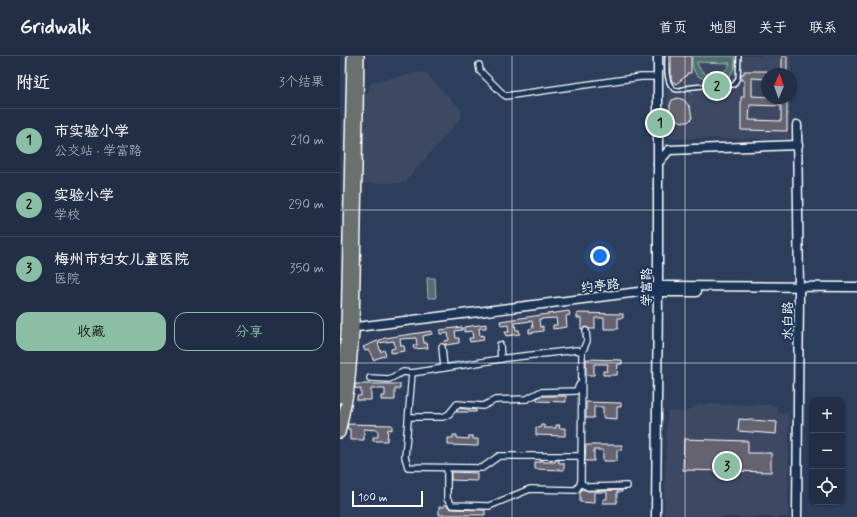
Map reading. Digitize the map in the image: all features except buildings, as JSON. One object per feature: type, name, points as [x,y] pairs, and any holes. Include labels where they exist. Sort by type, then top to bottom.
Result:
[{"type":"main road","points":[[340,434],[349,389],[352,56]]},
{"type":"main road","points":[[340,398],[350,330],[359,56]]},
{"type":"street","name":"学富路","points":[[654,56],[656,517]]},
{"type":"street","name":"学富路","points":[[650,517],[656,289],[658,56]]},
{"type":"street","points":[[479,65],[480,71],[506,96],[641,77],[654,77]]},
{"type":"street","name":"水白路","points":[[797,517],[799,289],[798,125]]},
{"type":"street","points":[[658,139],[669,150]]},
{"type":"street","points":[[658,162],[669,150],[798,145]]},
{"type":"street","name":"约亭路","points":[[350,330],[639,296],[656,289],[799,289],[857,287]]},
{"type":"street","name":"约亭路","points":[[799,289],[857,292]]},
{"type":"street","points":[[447,468],[447,499],[452,505],[489,506],[530,489],[576,490],[580,483],[582,352],[587,341],[586,331]]},
{"type":"street","points":[[500,345],[501,359]]},
{"type":"street","points":[[442,347],[444,368]]},
{"type":"street","points":[[370,378],[390,379],[403,372],[412,373],[501,359],[577,350],[582,352]]},
{"type":"street","points":[[412,373],[405,457],[408,467],[482,468],[499,456],[581,456]]},
{"type":"street","points":[[408,417],[443,417],[449,414],[457,404],[483,406],[495,400],[527,399],[540,392],[576,391],[581,382]]},
{"type":"street","points":[[580,483],[588,487],[627,486]]},
{"type":"lane","points":[[667,56],[668,78],[671,86],[679,91],[685,88],[703,86],[734,85],[738,78],[738,56]]},
{"type":"path","points":[[684,81],[693,95]]},
{"type":"shaded area","points":[[665,56],[791,56],[791,68],[761,68],[761,104],[790,104],[789,139],[668,138]]},
{"type":"shaded area","points":[[424,72],[462,110],[461,118],[410,176],[406,183],[361,183],[363,97],[368,92],[371,82]]},
{"type":"shaded area","points":[[699,404],[777,405],[778,414],[789,413],[788,517],[664,517],[667,411],[685,412]]},
{"type":"green space","points":[[692,56],[735,56],[734,69],[727,78],[722,80],[705,80],[696,74],[692,65]],"holes":[[[697,62],[730,63],[723,72],[713,75],[703,72],[699,68]]]},
{"type":"green space","points":[[427,278],[435,278],[436,298],[428,298]]},
{"type":"place","name":"实验小学","points":[[717,86]]},
{"type":"place","name":"市实验小学","points":[[660,123]]},
{"type":"place","name":"梅州市妇女儿童医院","points":[[727,466]]}]
